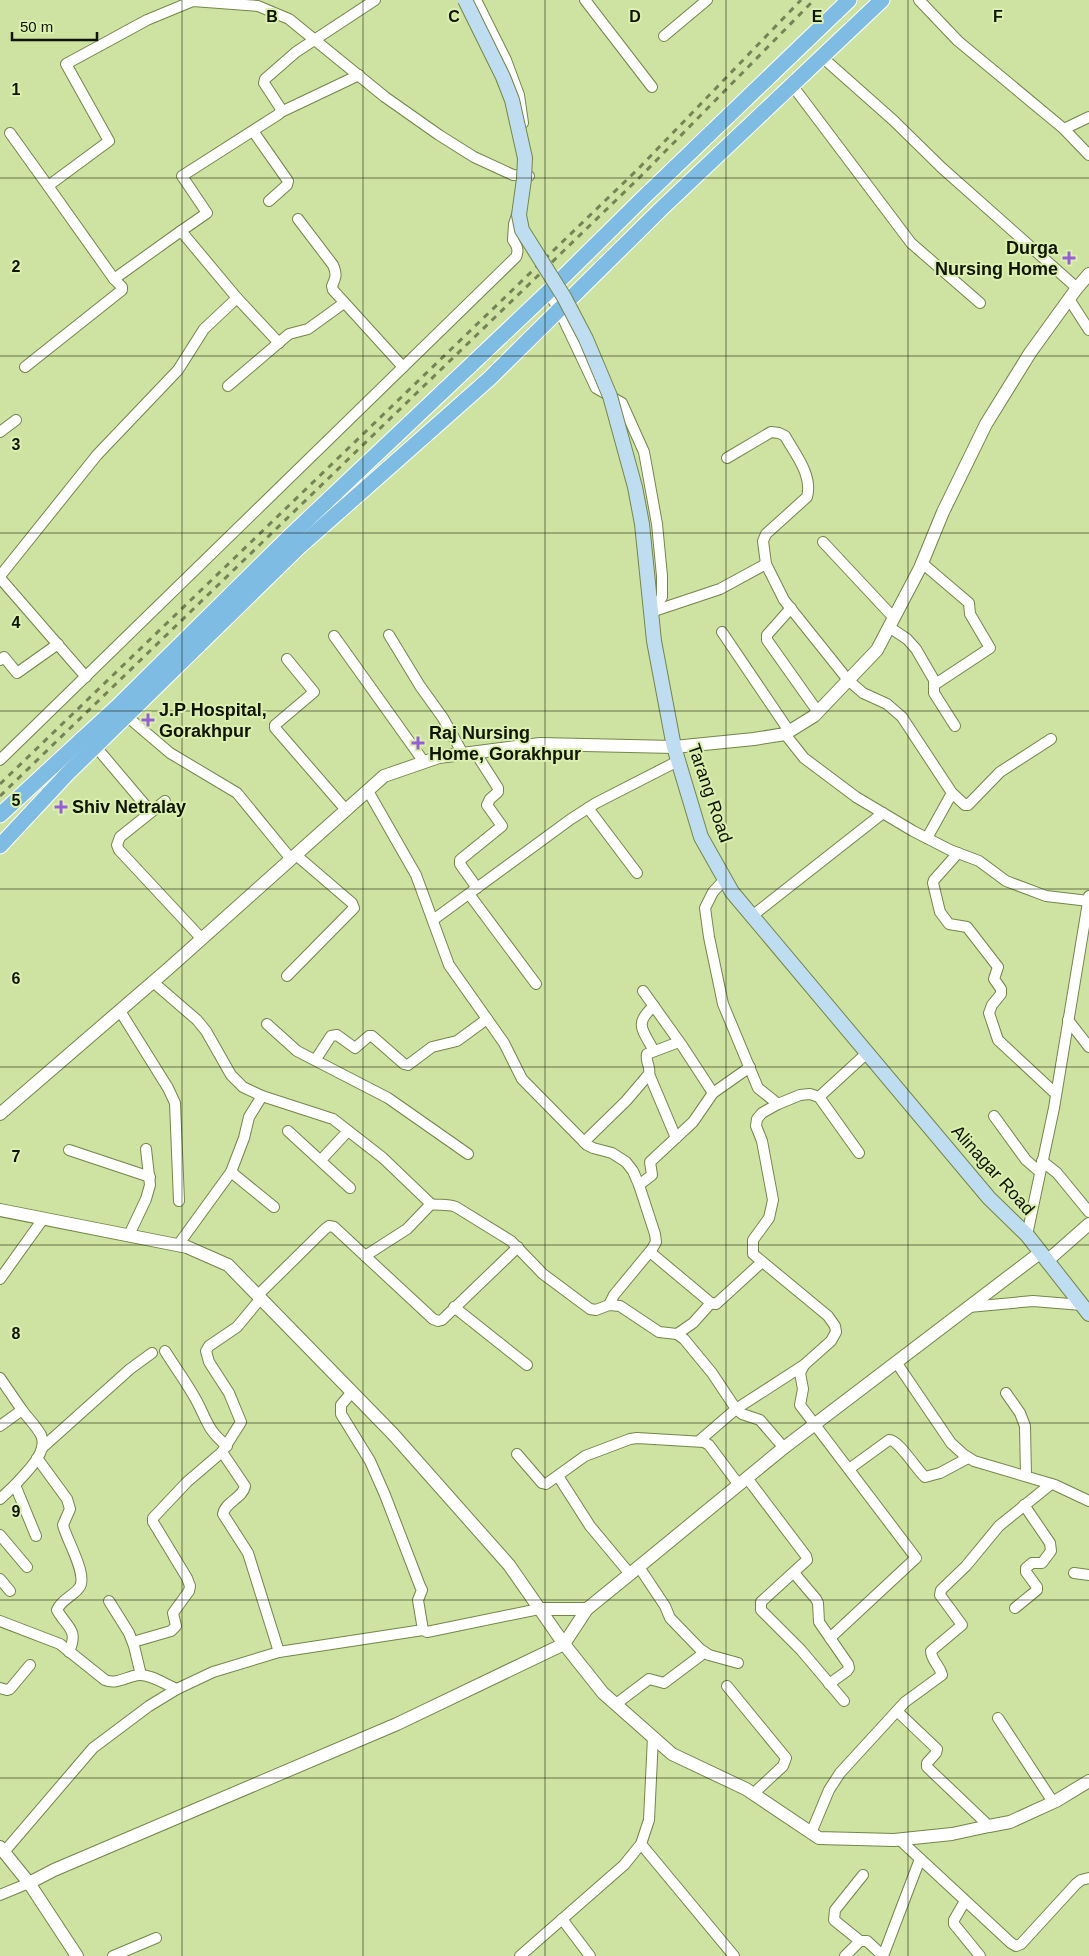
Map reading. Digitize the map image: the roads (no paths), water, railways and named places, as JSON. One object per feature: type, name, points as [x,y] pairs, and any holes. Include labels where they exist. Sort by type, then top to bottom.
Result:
[{"type":"main road","points":[[0,846],[67,774],[96,747],[122,712],[288,538],[548,292],[849,0]]},
{"type":"main road","points":[[0,815],[33,784],[122,712],[298,548],[489,379],[660,209],[882,0]]},
{"type":"main road","name":"Tarang Road","points":[[474,1],[512,100],[525,158],[519,215],[522,230],[578,322],[610,396],[635,487],[642,524],[654,641],[676,754],[701,837],[732,892],[867,1053]]},
{"type":"main road","name":"Alinagar Road","points":[[867,1053],[989,1198],[1027,1235],[1085,1310]]},
{"type":"street","points":[[281,112],[264,81],[296,52],[375,0]]},
{"type":"street","points":[[585,0],[652,87]]},
{"type":"street","points":[[664,36],[707,0]]},
{"type":"street","points":[[919,0],[958,41],[1064,129],[1089,155]]},
{"type":"street","points":[[48,186],[109,141],[66,67],[67,62],[147,20],[197,1],[258,6],[289,18],[416,119],[474,157],[513,175],[529,176]]},
{"type":"street","points":[[0,760],[516,257],[518,252],[513,240],[514,224],[529,176],[528,152],[519,95],[506,60],[474,1]]},
{"type":"street","points":[[822,57],[1077,288]]},
{"type":"street","points":[[114,279],[207,213],[182,176],[281,112],[359,75]]},
{"type":"street","points":[[792,85],[911,243],[980,304]]},
{"type":"street","points":[[1064,129],[1089,117]]},
{"type":"street","points":[[253,131],[288,181],[268,201]]},
{"type":"street","points":[[10,133],[114,279],[122,287],[121,292],[25,367]]},
{"type":"street","points":[[298,219],[333,265],[337,274],[332,288],[344,304],[403,367]]},
{"type":"street","points":[[181,231],[237,298],[279,343]]},
{"type":"street","points":[[0,1114],[202,939],[384,776],[439,757],[540,744],[676,754],[787,732],[818,712],[877,650],[922,563],[943,512],[986,424],[1030,353],[1089,274]]},
{"type":"street","points":[[548,292],[559,310],[596,388],[622,404],[644,452],[657,524],[662,576],[662,597],[651,612]]},
{"type":"street","points":[[86,677],[0,577],[97,455],[178,370],[204,329],[237,298]]},
{"type":"street","points":[[1069,299],[1089,330]]},
{"type":"street","points":[[228,386],[289,334],[308,328],[344,304]]},
{"type":"street","points":[[0,432],[16,420]]},
{"type":"street","points":[[727,458],[771,432],[784,436],[806,474],[809,489],[807,497],[772,527],[763,541],[766,564],[776,586],[848,680],[863,693],[887,704],[902,717],[952,793],[965,806],[1000,772],[1051,739]]},
{"type":"street","points":[[823,542],[916,649],[933,677],[934,693],[955,726]]},
{"type":"street","points":[[922,563],[969,603],[970,614],[990,648],[934,685]]},
{"type":"street","points":[[651,612],[720,589],[766,564]]},
{"type":"street","points":[[791,608],[767,634],[766,640],[818,712]]},
{"type":"street","points":[[722,632],[804,758],[856,797],[927,838],[979,861],[1006,881],[1046,896],[1089,900],[1086,928],[1056,1094],[1027,1235]]},
{"type":"street","points":[[389,635],[420,686],[469,753],[498,788],[498,792],[490,799],[487,805],[502,826],[460,860],[460,864],[473,891],[536,984]]},
{"type":"street","points":[[334,636],[424,762]]},
{"type":"street","points":[[0,660],[4,657],[17,673],[58,644]]},
{"type":"street","points":[[287,659],[314,692],[275,725],[276,732],[346,810]]},
{"type":"street","points":[[122,712],[170,753],[237,793],[294,857],[352,903],[354,908],[286,976]]},
{"type":"street","points":[[96,747],[151,812]]},
{"type":"street","points":[[433,920],[588,808],[676,754]]},
{"type":"street","points":[[368,791],[416,875],[450,965],[504,1043],[527,1086],[584,1142],[593,1148],[612,1153],[626,1162],[633,1171],[655,1234],[656,1242],[650,1252],[614,1295],[609,1306]]},
{"type":"street","points":[[927,838],[952,793]]},
{"type":"street","points":[[165,801],[120,837],[117,845],[119,850],[202,939]]},
{"type":"street","points":[[588,808],[637,873]]},
{"type":"street","points":[[752,916],[883,813]]},
{"type":"street","points":[[958,853],[933,883],[940,912],[949,924],[967,927],[998,967],[994,979],[1001,989],[1001,994],[992,1005],[989,1013],[999,1043],[1056,1094]]},
{"type":"street","points":[[725,879],[713,892],[705,908],[723,1004],[758,1088],[778,1104]]},
{"type":"street","points":[[153,982],[206,1031],[231,1075],[243,1086],[262,1096],[326,1116],[383,1158],[431,1204],[447,1204],[456,1207],[504,1235],[543,1274],[590,1309],[620,1306],[659,1332],[677,1334],[684,1339],[712,1373],[736,1409],[742,1414],[760,1420],[784,1448]]},
{"type":"street","points":[[643,991],[713,1093]]},
{"type":"street","points":[[654,1006],[643,1015],[641,1021],[643,1031],[654,1051]]},
{"type":"street","points":[[120,1010],[168,1088],[175,1103],[179,1201]]},
{"type":"street","points":[[316,1059],[331,1036],[337,1035],[355,1048],[368,1036],[372,1036],[404,1064],[408,1065],[432,1047],[457,1040],[487,1019]]},
{"type":"street","points":[[1068,1020],[1089,1047]]},
{"type":"street","points":[[268,1024],[297,1051],[316,1059],[388,1098],[468,1154]]},
{"type":"street","points":[[676,1138],[649,1074],[650,1070],[646,1058],[647,1054],[679,1042]]},
{"type":"street","points":[[819,1097],[867,1053]]},
{"type":"street","points":[[639,1185],[652,1175],[650,1162],[693,1122],[713,1093],[750,1067]]},
{"type":"street","points":[[584,1142],[626,1101],[649,1074]]},
{"type":"street","points":[[699,1441],[736,1409],[804,1365],[831,1341],[836,1332],[835,1326],[828,1316],[753,1254],[753,1240],[769,1218],[773,1200],[762,1141],[756,1126],[757,1119],[762,1113],[778,1104],[800,1095],[810,1094],[819,1097],[860,1153]]},
{"type":"street","points":[[178,1245],[231,1172],[244,1138],[248,1117],[262,1096]]},
{"type":"street","points":[[994,1116],[1026,1160],[1040,1172]]},
{"type":"street","points":[[288,1131],[350,1188]]},
{"type":"street","points":[[321,1160],[348,1131]]},
{"type":"street","points":[[129,1235],[146,1199],[150,1177],[146,1149]]},
{"type":"street","points":[[69,1150],[150,1177]]},
{"type":"street","points":[[1042,1161],[1058,1173],[1089,1212]]},
{"type":"street","points":[[231,1172],[274,1207]]},
{"type":"street","points":[[365,1256],[407,1229],[431,1204]]},
{"type":"street","points":[[0,1210],[178,1245],[228,1265],[393,1434],[509,1565],[564,1644],[603,1693],[672,1754],[753,1794],[819,1838],[900,1840],[952,1834],[1010,1822],[1054,1802],[1089,1781]]},
{"type":"street","points":[[0,1279],[43,1218]]},
{"type":"street","points":[[0,1895],[54,1870],[397,1724],[564,1644],[587,1609],[784,1448],[969,1307],[1089,1224]]},
{"type":"street","points":[[133,1642],[175,1629],[173,1613],[190,1586],[188,1578],[153,1522],[153,1518],[224,1449],[241,1422],[229,1393],[208,1362],[206,1351],[209,1346],[237,1327],[259,1296],[329,1226],[334,1227],[438,1322],[518,1247]]},
{"type":"street","points":[[650,1252],[711,1303],[716,1304],[762,1262]]},
{"type":"street","points":[[969,1307],[1032,1301],[1085,1310]]},
{"type":"street","points":[[677,1334],[693,1323],[711,1303]]},
{"type":"street","points":[[454,1307],[528,1365]]},
{"type":"street","points":[[165,1352],[195,1397],[210,1430],[224,1449],[246,1488],[224,1510],[223,1514],[248,1554],[280,1652]]},
{"type":"street","points":[[0,1499],[38,1458],[43,1447],[130,1369],[152,1353]]},
{"type":"street","points":[[896,1362],[951,1442],[968,1458],[1051,1484],[1087,1498]]},
{"type":"street","points":[[804,1365],[800,1373],[802,1389],[800,1405],[916,1558],[830,1638]]},
{"type":"street","points":[[0,1378],[40,1434],[43,1447]]},
{"type":"street","points":[[352,1392],[341,1405],[341,1414],[370,1461],[386,1495],[420,1586],[421,1593],[418,1600],[423,1630]]},
{"type":"street","points":[[1006,1393],[1020,1413],[1026,1426],[1026,1476]]},
{"type":"street","points":[[0,1426],[22,1410]]},
{"type":"street","points":[[517,1454],[542,1483],[546,1484],[585,1456],[630,1439],[699,1441],[709,1445],[743,1481],[806,1556],[807,1560],[761,1602],[760,1607],[801,1650],[844,1701]]},
{"type":"street","points":[[849,1469],[889,1440],[896,1442],[925,1477],[940,1473],[968,1458]]},
{"type":"street","points":[[38,1458],[68,1500],[70,1509],[63,1523],[63,1528],[82,1577],[79,1588],[62,1603],[58,1610],[73,1631],[73,1642],[69,1652]]},
{"type":"street","points":[[558,1476],[590,1526],[634,1570],[665,1606],[670,1618],[704,1653],[738,1663]]},
{"type":"street","points":[[811,1833],[835,1780],[896,1711],[912,1696],[941,1677],[941,1670],[931,1655],[931,1651],[962,1625],[940,1596],[940,1590],[966,1566],[999,1526],[1051,1484]]},
{"type":"street","points":[[15,1485],[36,1536]]},
{"type":"street","points":[[1015,1608],[1037,1590],[1037,1587],[1026,1572],[1026,1568],[1032,1562],[1042,1563],[1050,1551],[1050,1543],[1024,1506]]},
{"type":"street","points":[[0,1534],[27,1567]]},
{"type":"street","points":[[794,1573],[818,1603],[819,1622],[849,1668],[830,1684]]},
{"type":"street","points":[[1074,1573],[1089,1574]]},
{"type":"street","points":[[0,1579],[10,1591]]},
{"type":"street","points":[[109,1601],[129,1632],[140,1675]]},
{"type":"street","points":[[77,1956],[29,1883],[2,1850],[93,1748],[150,1706],[177,1689],[213,1672],[280,1652],[423,1630],[426,1632],[539,1609],[587,1609]]},
{"type":"street","points":[[0,1621],[36,1637],[53,1641],[110,1682],[140,1675],[148,1676],[177,1689]]},
{"type":"street","points":[[616,1704],[649,1679],[664,1683],[704,1653]]},
{"type":"street","points":[[0,1688],[10,1689],[30,1665]]},
{"type":"street","points":[[727,1686],[786,1758],[783,1766],[753,1794]]},
{"type":"street","points":[[896,1711],[937,1749],[936,1753],[927,1763],[927,1767],[989,1826]]},
{"type":"street","points":[[998,1718],[1054,1802]]},
{"type":"street","points":[[520,1956],[624,1865],[641,1844],[649,1820],[653,1738]]},
{"type":"street","points":[[900,1840],[1011,1944],[1016,1946],[1021,1944],[1076,1884],[1081,1880],[1089,1878]]},
{"type":"street","points":[[641,1844],[734,1956]]},
{"type":"street","points":[[862,1875],[835,1910],[834,1920],[860,1941],[867,1941],[883,1956],[920,1859]]},
{"type":"street","points":[[965,1901],[954,1920],[954,1924],[980,1956]]},
{"type":"street","points":[[562,1919],[590,1956]]},
{"type":"street","points":[[113,1956],[156,1938]]},
{"type":"street","points":[[845,1956],[860,1941]]},
{"type":"railway","points":[[0,784],[638,169],[801,0]]},
{"type":"railway","points":[[0,796],[641,176],[814,0]]},
{"type":"place","name":"Durga Nursing Home","points":[[1069,258]]},
{"type":"place","name":"J.P Hospital, Gorakhpur","points":[[148,720]]},
{"type":"place","name":"Raj Nursing Home, Gorakhpur","points":[[418,743]]},
{"type":"place","name":"Shiv Netralay","points":[[61,807]]}]
